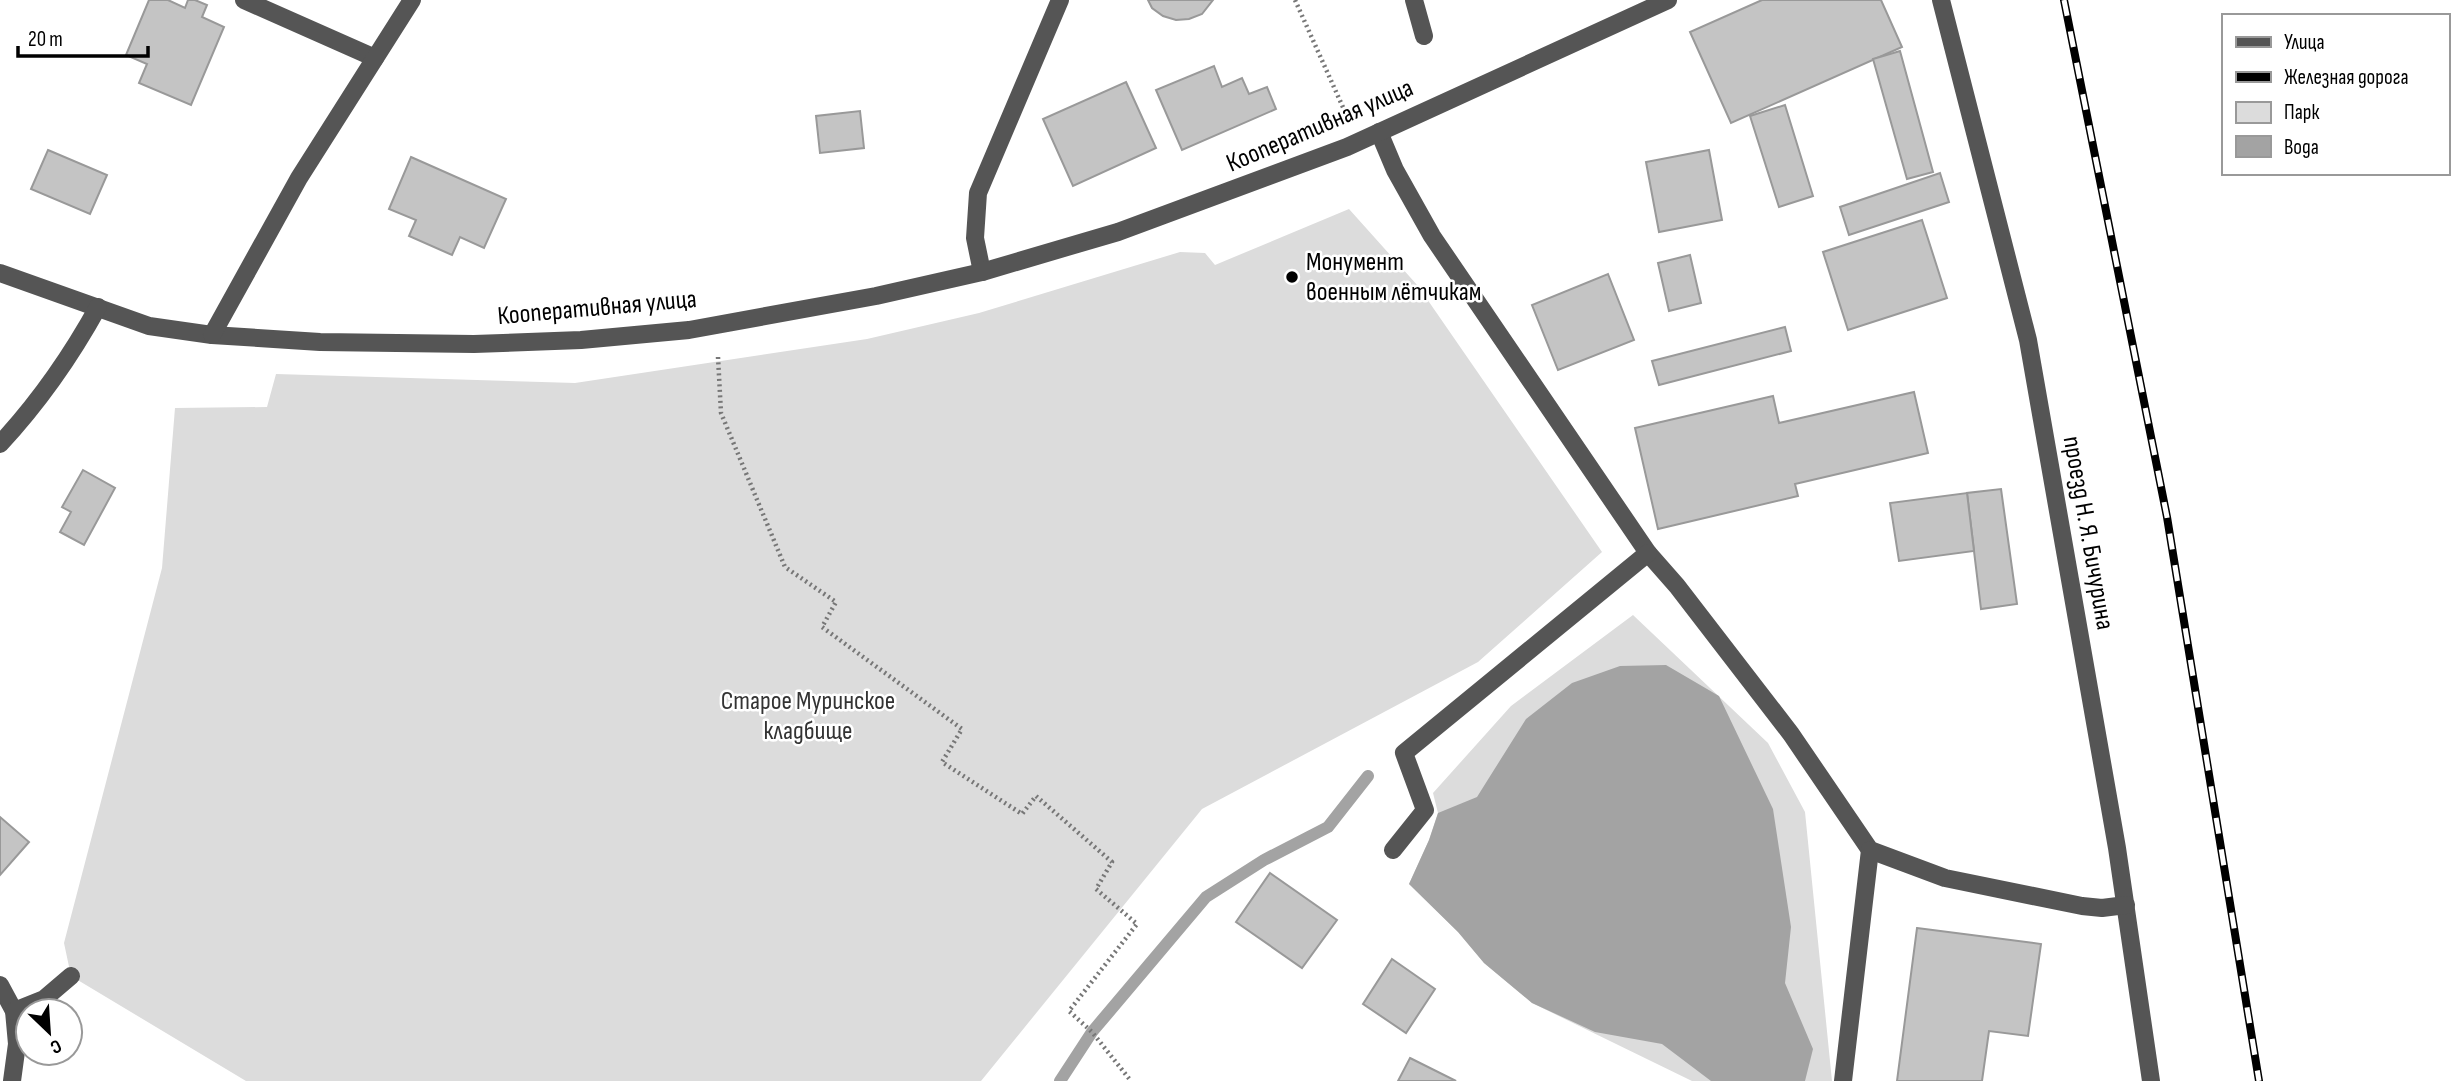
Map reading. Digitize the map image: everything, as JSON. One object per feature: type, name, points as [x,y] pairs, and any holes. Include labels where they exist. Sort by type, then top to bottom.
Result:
[{"type":"street","points":[[244,0],[374,58]]},
{"type":"street","points":[[212,335],[299,178],[412,0]]},
{"type":"street","points":[[982,272],[975,238],[978,193],[1060,0]]},
{"type":"street","points":[[1414,0],[1424,36]]},
{"type":"street","name":"Кооперативная улица","points":[[0,273],[149,326],[212,335],[320,342],[474,344],[580,340],[689,330],[876,296],[982,272],[1118,232],[1347,148],[1668,0]]},
{"type":"street","name":"проезд Н. Я. Бичурина","points":[[1941,0],[2028,340],[2126,905],[2151,1081]]},
{"type":"street","points":[[1379,132],[1395,170],[1432,236],[1647,553],[1676,586],[1791,734],[1870,850],[1945,878],[2082,906],[2102,908],[2126,905]]},
{"type":"street","points":[[0,444],[62,367],[98,307]]},
{"type":"street","points":[[1393,850],[1424,810],[1404,753],[1647,553]]},
{"type":"street","points":[[1843,1081],[1870,850]]},
{"type":"street","points":[[46,997],[71,976]]},
{"type":"street","points":[[0,985],[14,1011]]},
{"type":"path","points":[[1295,0],[1346,115]]},
{"type":"path","points":[[717,352],[721,413],[785,568],[836,601],[822,627],[962,729],[942,762],[1021,814],[1036,796],[1112,862],[1096,889],[1137,924],[1069,1011],[1092,1032],[1131,1081]]},
{"type":"green space","name":"Старое Муринское кладбище","points":[[1349,209],[1418,286],[1602,552],[1478,662],[1202,809],[981,1081],[246,1081],[71,976],[64,943],[162,568],[175,408],[267,407],[276,374],[575,383],[867,339],[979,313],[1180,252],[1205,253],[1215,265]]},
{"type":"green space","points":[[1633,615],[1768,743],[1805,812],[1832,1081],[1692,1081],[1532,1003],[1484,963],[1458,932],[1409,884],[1438,813],[1433,793],[1511,706]]},
{"type":"water","points":[[1666,665],[1719,696],[1773,809],[1791,927],[1785,983],[1813,1049],[1805,1081],[1711,1081],[1662,1044],[1595,1032],[1532,1003],[1484,963],[1458,932],[1409,884],[1438,813],[1477,797],[1526,719],[1572,683],[1620,666]]},
{"type":"building","points":[[149,0],[168,0],[185,8],[188,0],[195,0],[207,5],[202,17],[224,27],[191,105],[139,83],[147,64],[126,55]]},
{"type":"building","points":[[1148,0],[1213,0],[1202,14],[1176,20],[1163,16],[1152,8]]},
{"type":"building","points":[[1762,0],[1881,0],[1902,47],[1731,123],[1690,32]]},
{"type":"building","points":[[1900,51],[1933,172],[1907,179],[1873,59]]},
{"type":"building","points":[[1214,66],[1222,87],[1242,78],[1249,94],[1267,87],[1276,109],[1182,150],[1156,90]]},
{"type":"building","points":[[1126,82],[1156,148],[1073,186],[1043,119]]},
{"type":"building","points":[[1785,105],[1813,196],[1779,207],[1750,116]]},
{"type":"building","points":[[860,111],[864,148],[820,153],[816,116]]},
{"type":"building","points":[[48,150],[107,175],[90,214],[31,189]]},
{"type":"building","points":[[1709,150],[1722,220],[1659,232],[1646,162]]},
{"type":"building","points":[[411,157],[506,199],[484,248],[460,237],[452,255],[409,236],[416,220],[389,209]]},
{"type":"building","points":[[1940,173],[1949,202],[1849,235],[1840,207]]},
{"type":"building","points":[[1922,220],[1947,298],[1848,330],[1823,252]]},
{"type":"building","points":[[1690,255],[1701,303],[1669,311],[1658,263]]},
{"type":"building","points":[[1608,274],[1634,340],[1558,370],[1532,305]]},
{"type":"building","points":[[1785,327],[1791,351],[1659,385],[1652,361]]},
{"type":"building","points":[[1914,392],[1928,453],[1795,484],[1798,496],[1658,529],[1635,428],[1773,396],[1779,423]]},
{"type":"building","points":[[83,470],[115,488],[84,545],[60,532],[71,512],[62,507]]},
{"type":"building","points":[[2001,489],[2017,604],[1981,609],[1967,493]]},
{"type":"building","points":[[1967,493],[1974,551],[1899,561],[1890,503]]},
{"type":"building","points":[[0,817],[29,842],[0,875]]},
{"type":"building","points":[[1270,873],[1337,920],[1302,968],[1236,922]]},
{"type":"building","points":[[1917,928],[2041,944],[2028,1036],[1989,1031],[1982,1081],[1897,1081]]},
{"type":"building","points":[[1392,959],[1435,989],[1406,1033],[1363,1004]]},
{"type":"building","points":[[1410,1058],[1456,1081],[1398,1081]]},
{"type":"waterway","points":[[1060,1081],[1092,1032],[1206,897],[1264,860],[1328,827],[1368,776]]},
{"type":"railway","points":[[2064,0],[2167,517],[2259,1081]]},
{"type":"place","name":"Монумент военным лётчикам","points":[[1292,277]]}]
